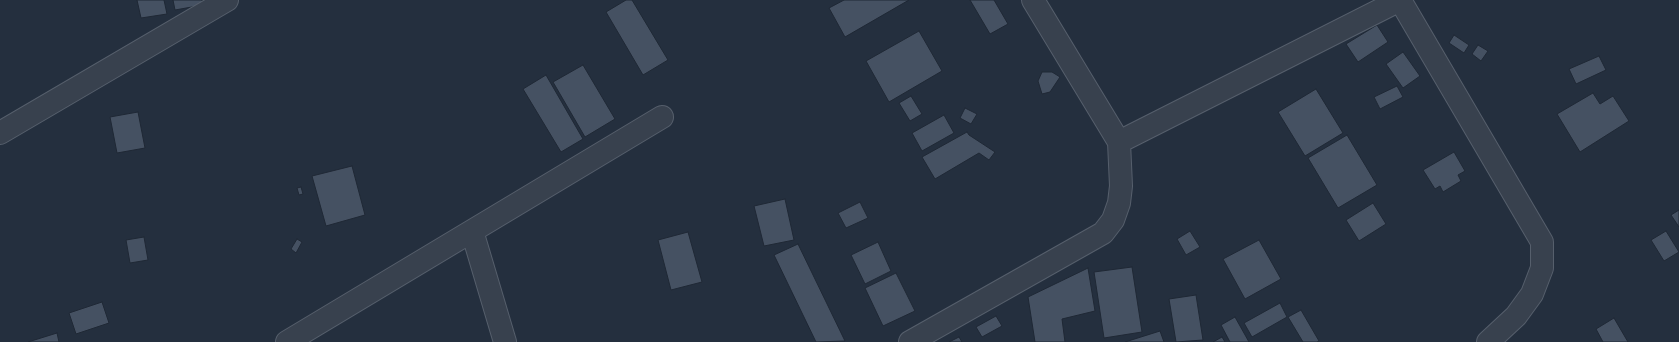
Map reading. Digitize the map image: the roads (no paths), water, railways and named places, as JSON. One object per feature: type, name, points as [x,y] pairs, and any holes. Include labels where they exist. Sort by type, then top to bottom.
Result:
[{"type":"street","points":[[0,133],[227,0]]},
{"type":"street","points":[[910,342],[1103,233],[1113,220],[1119,204],[1121,186],[1119,142],[1033,0]]},
{"type":"street","points":[[1119,142],[1400,0],[1542,242],[1542,268],[1532,294],[1516,316],[1488,342]]},
{"type":"street","points":[[287,342],[662,116]]},
{"type":"street","points":[[472,230],[505,342]]}]
